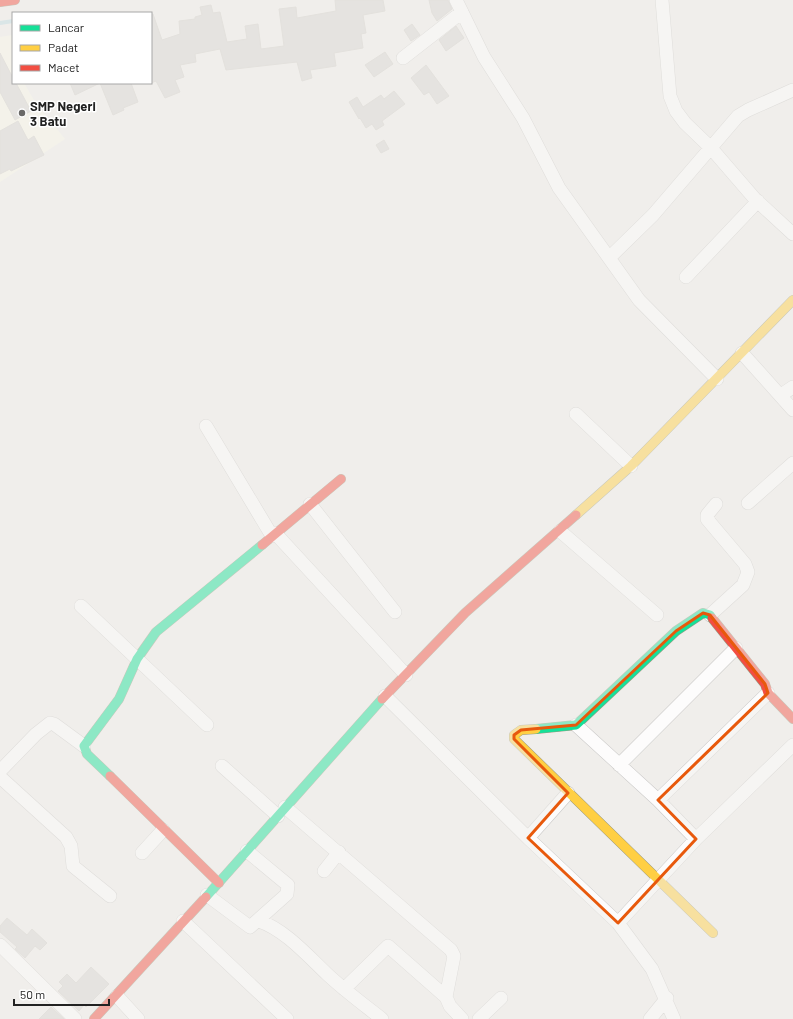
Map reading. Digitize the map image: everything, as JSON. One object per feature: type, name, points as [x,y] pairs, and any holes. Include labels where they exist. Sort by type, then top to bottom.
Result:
[{"type":"street","points":[[0,2],[15,0]]},
{"type":"street","points":[[662,0],[670,96],[676,111],[685,123],[711,148],[758,201],[793,234]]},
{"type":"street","points":[[403,58],[459,6],[484,56],[522,118],[559,188],[639,300],[717,379]]},
{"type":"street","points":[[609,258],[654,215],[742,113],[793,90]]},
{"type":"street","points":[[686,276],[758,201]]},
{"type":"street","points":[[94,1019],[117,996],[183,921],[219,883],[385,696],[465,613],[493,587],[560,531],[631,466],[793,300]]},
{"type":"street","points":[[742,353],[793,410]]},
{"type":"street","points":[[781,396],[793,387]]},
{"type":"street","points":[[576,414],[631,466]]},
{"type":"street","points":[[206,426],[273,534],[406,675]]},
{"type":"street","points":[[748,503],[793,463]]},
{"type":"street","points":[[84,746],[119,699],[137,659],[156,632],[273,534],[342,479]]},
{"type":"street","points":[[310,504],[395,612]]},
{"type":"street","points":[[710,615],[743,584],[748,572],[745,564],[707,520],[707,515],[716,504]]},
{"type":"street","points":[[560,531],[657,615]]},
{"type":"street","points":[[81,606],[207,725]]},
{"type":"street","points":[[713,934],[514,739],[514,735],[521,730],[576,725],[676,631],[703,613],[710,615],[765,684],[768,693],[793,719]]},
{"type":"street","points":[[619,765],[736,648]]},
{"type":"street","points":[[658,800],[768,693]]},
{"type":"street","points":[[385,696],[528,838],[618,924],[652,969],[674,1019]]},
{"type":"street","points":[[0,771],[36,734],[50,723],[54,724],[84,746],[87,754],[163,830],[219,883]]},
{"type":"street","points":[[576,725],[658,800],[696,839]]},
{"type":"street","points":[[618,924],[696,839],[793,745]]},
{"type":"street","points":[[222,766],[339,852],[453,953],[446,997]]},
{"type":"street","points":[[0,776],[66,837],[71,846],[73,866],[110,896]]},
{"type":"street","points":[[528,838],[568,793]]},
{"type":"street","points":[[142,853],[163,830]]},
{"type":"street","points":[[207,895],[250,927],[259,921],[287,894],[289,887],[247,851]]},
{"type":"street","points":[[324,871],[339,852]]},
{"type":"street","points":[[183,921],[287,1019]]},
{"type":"street","points":[[259,921],[266,923],[295,944],[344,989],[382,1019]]},
{"type":"street","points":[[0,945],[75,1019]]},
{"type":"street","points":[[344,989],[388,946],[446,997],[450,1006],[462,1019]]},
{"type":"street","points":[[117,996],[138,1019]]},
{"type":"street","points":[[479,1019],[501,998]]},
{"type":"street","points":[[650,1019],[666,998]]},
{"type":"highlighted area","points":[[703,613],[710,615],[765,684],[768,693],[658,800],[696,839],[618,923],[528,838],[568,793],[514,739],[514,735],[521,730],[576,725],[676,631]]},
{"type":"shaded area","name":"SMP Negeri 3 Batu","points":[[12,35],[12,84],[25,84],[35,102],[65,139],[0,182],[0,37]]},
{"type":"building","points":[[335,0],[383,0],[385,11],[363,15],[366,33],[361,34],[363,48],[334,53],[336,66],[310,70],[312,78],[302,81],[297,62],[226,70],[220,49],[195,54],[196,62],[180,65],[184,77],[175,80],[180,92],[165,98],[156,81],[152,83],[152,14],[162,40],[180,34],[179,21],[195,19],[195,17],[202,15],[200,7],[211,5],[213,13],[220,12],[227,42],[247,39],[245,26],[258,24],[261,49],[284,46],[279,9],[296,7],[297,18],[336,11]]},
{"type":"building","points":[[429,0],[448,0],[452,9],[437,21],[432,13]]},
{"type":"building","points":[[412,24],[420,35],[411,41],[404,30]]},
{"type":"building","points":[[456,26],[464,38],[446,51],[439,40]]},
{"type":"building","points":[[385,52],[393,64],[374,77],[365,65]]},
{"type":"building","points":[[0,53],[12,76],[12,84],[17,84],[31,111],[15,120],[0,92]]},
{"type":"building","points":[[426,65],[449,96],[437,104],[429,92],[424,95],[411,78]]},
{"type":"building","points":[[70,84],[98,84],[75,95]]},
{"type":"building","points":[[100,84],[131,84],[138,102],[123,108],[124,110],[113,115]]},
{"type":"building","points":[[394,91],[405,104],[382,121],[384,125],[376,130],[372,124],[366,128],[349,102],[357,97],[363,107],[381,95],[384,99]]},
{"type":"building","points":[[18,121],[28,140],[34,136],[44,155],[11,171],[10,169],[0,174],[0,131]]},
{"type":"building","points":[[384,140],[389,149],[381,153],[376,145]]},
{"type":"building","points":[[7,918],[27,935],[32,929],[47,943],[40,950],[35,946],[25,958],[15,949],[17,947],[0,932],[0,926]]},
{"type":"building","points":[[91,967],[109,984],[86,1007],[84,1005],[79,1011],[58,991],[63,986],[59,982],[67,974],[76,983]]},
{"type":"building","points":[[51,1007],[64,1019],[39,1019]]},
{"type":"waterway","points":[[0,23],[12,21]]},
{"type":"traffic: fast","points":[[110,776],[87,754],[84,746],[119,699],[137,659],[156,632],[262,545]]},
{"type":"traffic: fast","points":[[536,729],[576,725],[676,631],[703,613],[710,615],[712,618]]},
{"type":"traffic: fast","points":[[206,897],[382,699]]},
{"type":"traffic: slow","points":[[576,515],[631,466],[793,300]]},
{"type":"traffic: slow","points":[[536,729],[521,730],[514,735],[514,739],[713,933]]},
{"type":"traffic: jam","points":[[0,2],[15,0]]},
{"type":"traffic: jam","points":[[262,545],[341,479]]},
{"type":"traffic: jam","points":[[382,699],[465,613],[576,515]]},
{"type":"traffic: jam","points":[[712,618],[765,684],[768,693],[793,719]]},
{"type":"traffic: jam","points":[[110,776],[219,883]]},
{"type":"traffic: jam","points":[[94,1019],[206,897]]},
{"type":"place","name":"SMP Negeri 3 Batu","points":[[22,113]]}]
